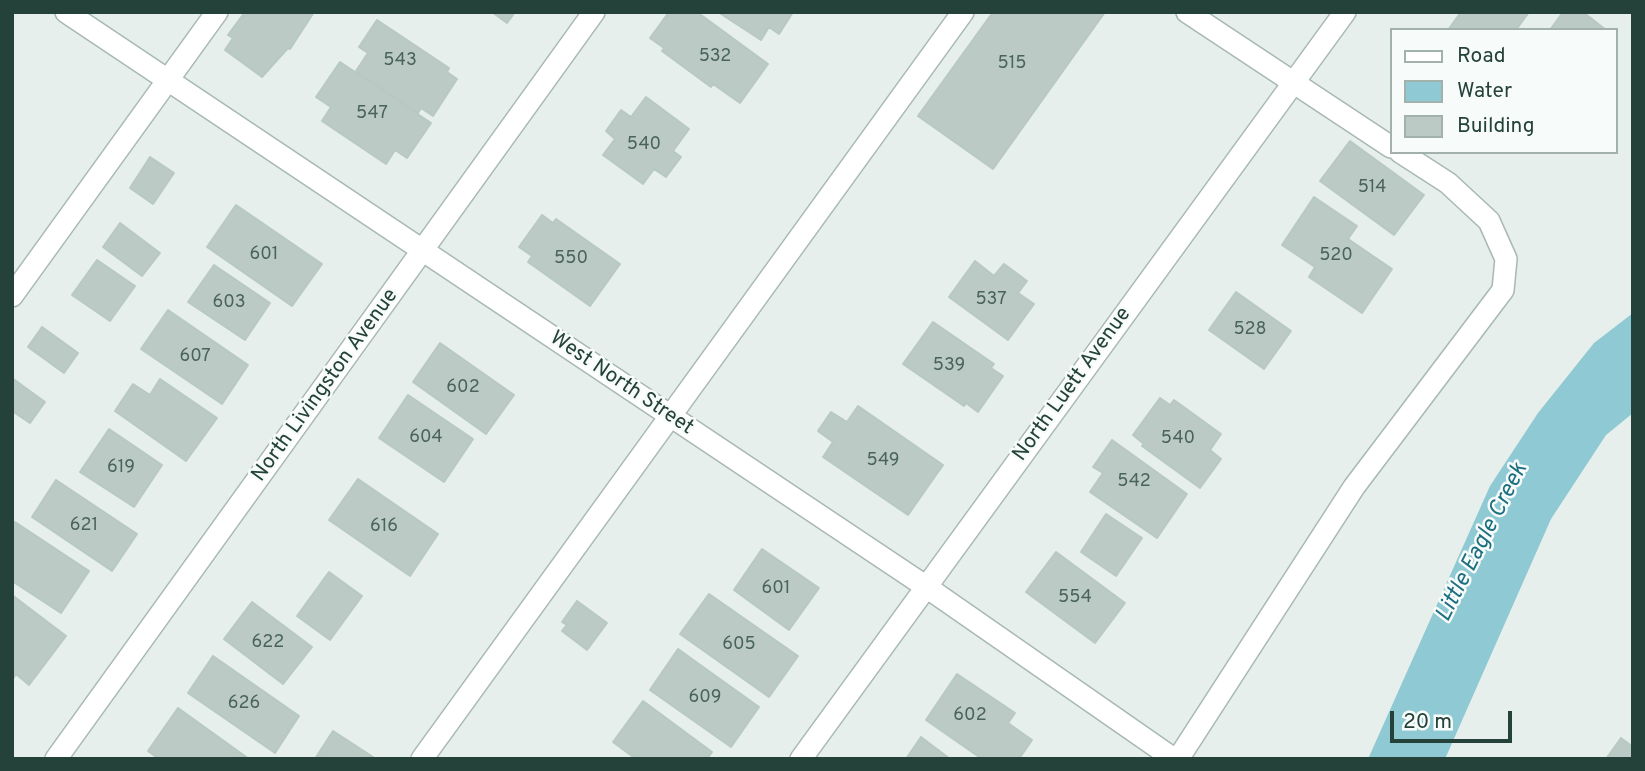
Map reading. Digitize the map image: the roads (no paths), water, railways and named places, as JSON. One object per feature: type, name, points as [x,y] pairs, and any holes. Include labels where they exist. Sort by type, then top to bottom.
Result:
[{"type":"street","name":"West North Street","points":[[66,12],[925,586],[1176,759]]},
{"type":"street","points":[[12,296],[217,12]]},
{"type":"street","name":"North Livingston Avenue","points":[[57,759],[594,12]]},
{"type":"street","points":[[422,759],[963,12]]},
{"type":"street","points":[[1187,12],[1293,85],[1390,146]]},
{"type":"street","name":"North Luett Avenue","points":[[800,759],[1345,12]]},
{"type":"street","points":[[1176,759],[1354,487],[1503,290],[1506,259],[1489,221],[1448,183],[1403,154]]},
{"type":"water","name":"Little Eagle Creek","points":[[1633,313],[1633,413],[1606,435],[1551,519],[1445,759],[1368,759],[1490,486],[1538,413],[1594,343]]}]
